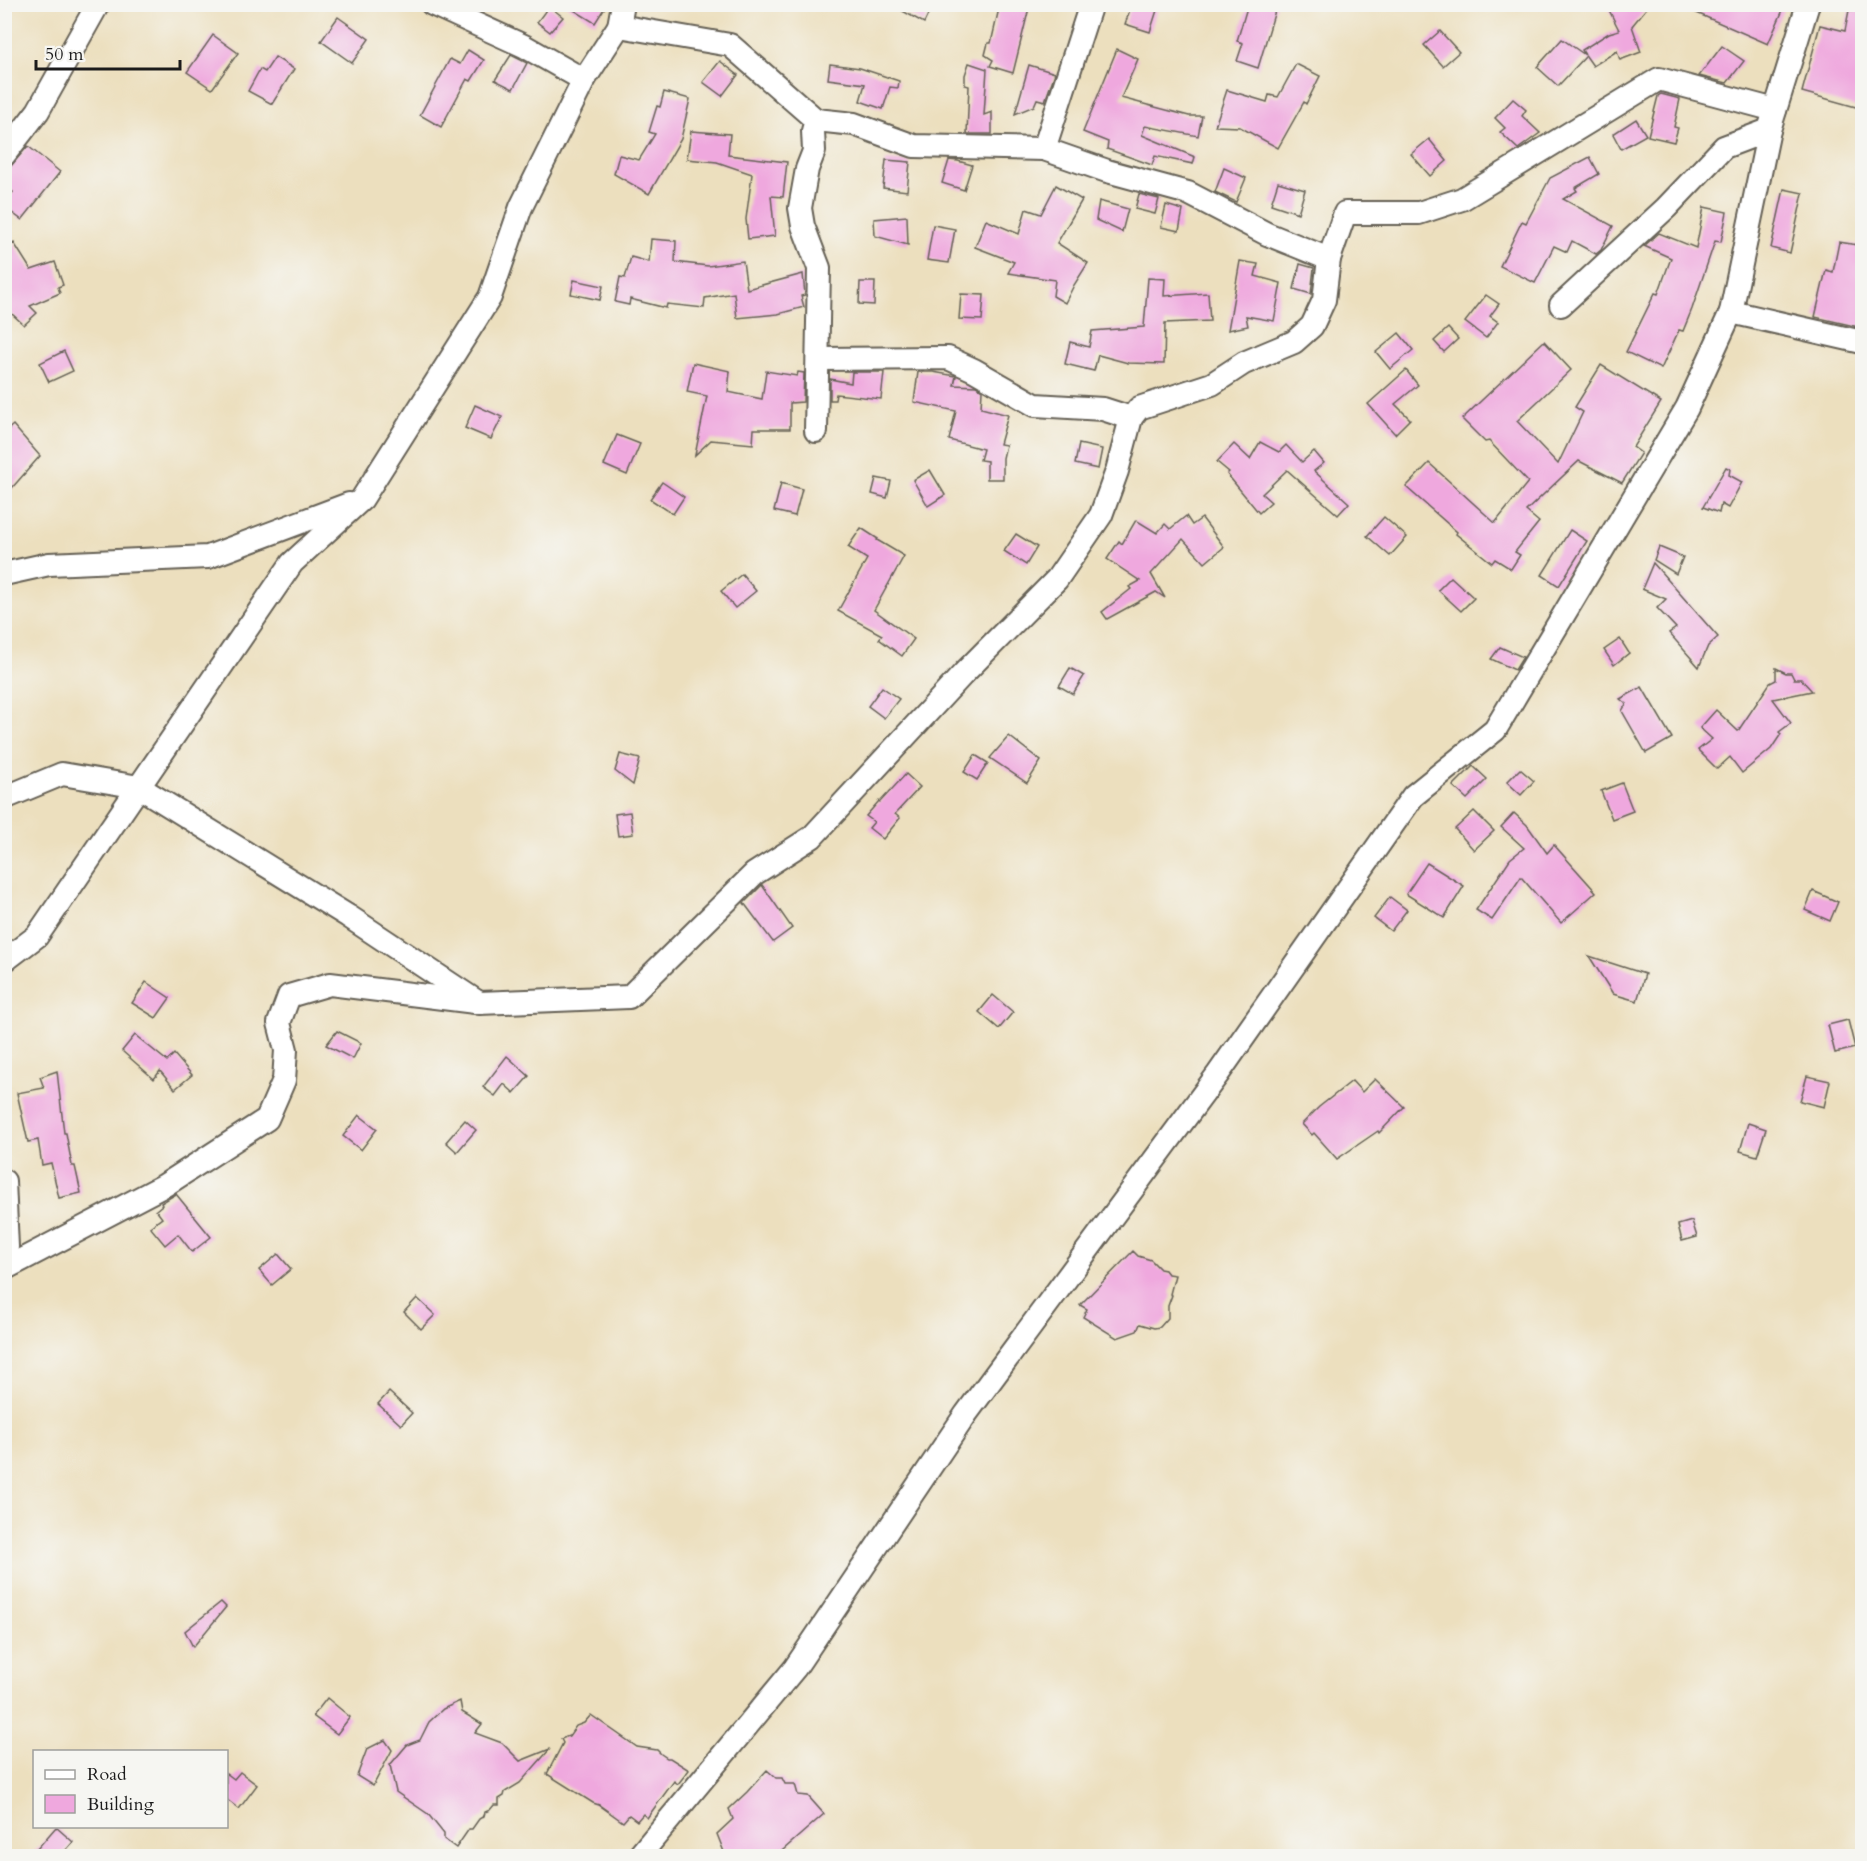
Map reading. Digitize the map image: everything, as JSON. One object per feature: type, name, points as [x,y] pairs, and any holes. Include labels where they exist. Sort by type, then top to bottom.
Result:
[{"type":"street","points":[[4,155],[38,111],[98,4]]},
{"type":"street","points":[[432,4],[524,46],[584,80]]},
{"type":"street","points":[[1044,149],[1091,4]]},
{"type":"street","points":[[639,1857],[795,1668],[966,1414],[1218,1074],[1413,796],[1495,730],[1687,408],[1731,312],[1772,120],[1808,4]]},
{"type":"street","points":[[4,961],[37,936],[292,563],[362,499],[490,297],[521,207],[584,80],[621,15],[730,45],[816,120],[854,124],[914,146],[1044,149],[1107,171],[1188,193],[1267,234],[1329,259]]},
{"type":"street","points":[[4,1269],[165,1185],[267,1119],[284,1080],[286,1050],[279,1023],[290,996],[330,984],[479,1003],[629,997],[754,874],[812,837],[964,673],[1057,579],[1101,515],[1117,471],[1131,418],[1139,408],[1212,384],[1244,363],[1294,342],[1312,326],[1324,300],[1329,259],[1345,213],[1419,213],[1462,199],[1659,79],[1772,120]]},
{"type":"street","points":[[816,120],[813,131],[814,151],[807,169],[800,208],[803,226],[819,268],[816,431]]},
{"type":"street","points":[[1561,304],[1666,208],[1724,147],[1772,120]]},
{"type":"street","points":[[1731,312],[1863,342]]},
{"type":"street","points":[[818,359],[948,358],[974,370],[1035,405],[1103,409],[1131,418]]},
{"type":"street","points":[[6,571],[50,564],[208,557],[362,499]]},
{"type":"street","points":[[4,798],[62,774],[139,787],[348,916],[479,1003]]},
{"type":"street","points":[[4,1181],[7,1247],[4,1255]]},
{"type":"building","points":[[564,4],[607,4],[595,23]]},
{"type":"building","points":[[890,4],[933,4],[924,23]]},
{"type":"building","points":[[1000,4],[1030,4],[1013,73],[990,66],[993,60],[985,55],[988,43],[991,43]]},
{"type":"building","points":[[1132,4],[1159,4],[1150,32],[1125,24]]},
{"type":"building","points":[[1248,4],[1277,4],[1258,68],[1237,61],[1243,43],[1237,41]]},
{"type":"building","points":[[1619,4],[1650,4],[1632,26],[1641,52],[1620,60],[1617,51],[1593,66],[1586,56],[1558,86],[1537,67],[1562,39],[1585,55],[1582,50],[1609,33],[1619,30],[1609,10]]},
{"type":"building","points":[[1676,4],[1771,4],[1783,10],[1768,44]]},
{"type":"building","points":[[549,6],[563,17],[550,32],[537,22]]},
{"type":"building","points":[[1849,10],[1863,12],[1863,109],[1802,92],[1820,25],[1845,31]]},
{"type":"building","points":[[338,17],[369,39],[352,63],[321,41]]},
{"type":"building","points":[[1440,31],[1459,52],[1443,66],[1424,45]]},
{"type":"building","points":[[213,35],[238,53],[212,89],[187,72]]},
{"type":"building","points":[[1722,46],[1744,61],[1727,83],[1699,76]]},
{"type":"building","points":[[1117,49],[1138,59],[1121,98],[1189,116],[1202,116],[1198,136],[1145,126],[1142,135],[1195,157],[1193,164],[1155,156],[1152,165],[1107,149],[1108,142],[1083,132]]},
{"type":"building","points":[[468,50],[484,60],[471,81],[467,79],[441,127],[420,115],[450,59],[460,64]]},
{"type":"building","points":[[511,55],[527,63],[513,89],[495,80]]},
{"type":"building","points":[[275,57],[294,69],[272,104],[248,91],[260,69],[265,72]]},
{"type":"building","points":[[720,61],[738,75],[722,96],[703,82]]},
{"type":"building","points":[[969,63],[987,69],[984,115],[992,112],[992,134],[967,134],[969,86],[965,85],[965,75]]},
{"type":"building","points":[[830,64],[860,68],[899,81],[898,88],[890,87],[883,109],[860,101],[865,84],[828,79]]},
{"type":"building","points":[[1296,64],[1320,76],[1306,104],[1304,102],[1278,148],[1240,127],[1215,126],[1227,90],[1267,102],[1269,95],[1278,97]]},
{"type":"building","points":[[1029,65],[1055,73],[1045,101],[1037,99],[1034,106],[1015,114]]},
{"type":"building","points":[[664,92],[690,99],[681,139],[649,194],[614,174],[619,155],[639,160],[655,134],[649,132]]},
{"type":"building","points":[[1661,94],[1680,99],[1674,127],[1678,128],[1674,142],[1648,136],[1658,96]]},
{"type":"building","points":[[1513,99],[1526,110],[1522,116],[1540,133],[1518,149],[1500,132],[1505,128],[1495,118]]},
{"type":"building","points":[[1636,119],[1646,135],[1621,149],[1613,134]]},
{"type":"building","points":[[691,131],[730,134],[728,155],[787,162],[783,197],[771,196],[775,236],[748,239],[746,219],[752,174],[717,162],[687,159]]},
{"type":"building","points":[[1429,139],[1447,161],[1430,176],[1411,154]]},
{"type":"building","points":[[28,146],[60,172],[22,220],[4,207],[4,202],[13,192],[4,185],[4,174]]},
{"type":"building","points":[[1590,157],[1599,174],[1575,188],[1577,191],[1563,199],[1613,226],[1601,250],[1596,254],[1572,241],[1567,252],[1554,246],[1535,283],[1500,266],[1522,221],[1526,223],[1550,178]]},
{"type":"building","points":[[886,160],[910,162],[907,191],[883,188]]},
{"type":"building","points":[[949,160],[972,165],[964,190],[942,183]]},
{"type":"building","points":[[1224,168],[1246,178],[1236,202],[1215,192]]},
{"type":"building","points":[[1278,182],[1305,190],[1298,213],[1271,204]]},
{"type":"building","points":[[1056,185],[1082,200],[1057,243],[1088,263],[1065,303],[1053,296],[1055,280],[1008,273],[1014,262],[975,247],[986,220],[1019,234],[1026,209],[1041,214]]},
{"type":"building","points":[[1784,189],[1803,193],[1790,253],[1771,248]]},
{"type":"building","points":[[1139,194],[1159,199],[1155,214],[1135,209]]},
{"type":"building","points":[[1099,201],[1128,209],[1122,232],[1096,220]]},
{"type":"building","points":[[1166,205],[1183,210],[1179,231],[1161,227]]},
{"type":"building","points":[[1704,207],[1727,212],[1721,242],[1715,241],[1683,331],[1679,330],[1661,369],[1626,352],[1655,293],[1658,294],[1671,258],[1644,246],[1659,233],[1696,248]]},
{"type":"building","points":[[907,216],[908,245],[875,236],[874,219]]},
{"type":"building","points":[[933,225],[955,229],[949,263],[927,260]]},
{"type":"building","points":[[651,239],[676,241],[675,262],[708,266],[743,261],[747,289],[803,274],[805,295],[801,296],[804,307],[778,314],[737,318],[734,293],[705,298],[704,308],[667,304],[666,308],[630,299],[629,305],[615,302],[620,277],[625,278],[631,257],[649,262]]},
{"type":"building","points":[[1839,242],[1863,246],[1863,328],[1815,317],[1826,270],[1833,272]]},
{"type":"building","points":[[14,243],[31,270],[55,262],[63,285],[58,287],[60,293],[30,306],[37,313],[24,325],[12,314],[4,319],[4,249]]},
{"type":"building","points":[[1240,261],[1258,264],[1255,276],[1281,283],[1274,321],[1246,316],[1248,326],[1228,330]]},
{"type":"building","points":[[1300,264],[1314,268],[1311,294],[1294,289]]},
{"type":"building","points":[[1148,278],[1165,279],[1164,296],[1208,293],[1210,321],[1165,323],[1164,364],[1128,363],[1098,355],[1094,371],[1065,364],[1070,342],[1089,347],[1092,331],[1144,327]]},
{"type":"building","points":[[574,280],[603,286],[600,300],[571,294]]},
{"type":"building","points":[[860,282],[875,282],[874,305],[859,304]]},
{"type":"building","points":[[961,294],[984,295],[982,320],[959,319]]},
{"type":"building","points":[[1486,295],[1499,304],[1490,316],[1498,322],[1486,338],[1465,322]]},
{"type":"building","points":[[1448,328],[1458,339],[1444,352],[1434,341]]},
{"type":"building","points":[[1399,333],[1413,350],[1390,369],[1376,352]]},
{"type":"building","points":[[1544,341],[1571,370],[1517,421],[1558,464],[1583,412],[1575,407],[1601,365],[1661,402],[1633,447],[1641,453],[1622,483],[1579,461],[1526,511],[1539,522],[1515,552],[1520,555],[1511,569],[1495,559],[1492,563],[1456,534],[1457,532],[1406,487],[1429,463],[1495,523],[1528,482],[1489,441],[1485,442],[1462,419]]},
{"type":"building","points":[[64,351],[73,371],[49,382],[40,363]]},
{"type":"building","points":[[693,363],[730,371],[728,392],[762,399],[766,371],[797,376],[798,372],[804,373],[803,402],[790,403],[790,429],[754,429],[753,444],[711,440],[695,455],[707,396],[687,392]]},
{"type":"building","points":[[1406,370],[1418,385],[1395,404],[1410,419],[1395,434],[1368,404]]},
{"type":"building","points":[[852,372],[884,372],[881,399],[836,394],[835,400],[830,400],[830,379],[851,383]]},
{"type":"building","points":[[918,372],[956,376],[954,385],[976,386],[982,390],[981,408],[1008,415],[1000,444],[1006,445],[1003,458],[1003,479],[987,479],[987,461],[980,460],[983,449],[949,440],[956,411],[914,402]]},
{"type":"building","points":[[475,405],[502,417],[491,439],[465,428]]},
{"type":"building","points":[[13,425],[40,456],[4,497],[4,433]]},
{"type":"building","points":[[617,435],[640,444],[627,475],[604,465]]},
{"type":"building","points":[[1260,442],[1279,452],[1286,445],[1302,462],[1314,451],[1324,463],[1314,471],[1349,503],[1338,515],[1287,470],[1262,494],[1271,502],[1259,513],[1227,474],[1229,472],[1217,462],[1234,444],[1250,459]]},
{"type":"building","points":[[1079,444],[1102,449],[1098,469],[1075,464]]},
{"type":"building","points":[[1726,467],[1730,469],[1729,475],[1742,482],[1728,508],[1721,504],[1719,513],[1703,507]]},
{"type":"building","points":[[930,470],[945,495],[928,506],[913,480]]},
{"type":"building","points":[[876,478],[891,481],[887,498],[872,494]]},
{"type":"building","points":[[662,482],[684,497],[673,514],[650,499]]},
{"type":"building","points":[[781,483],[802,489],[795,516],[774,511]]},
{"type":"building","points":[[1186,516],[1192,525],[1202,518],[1224,547],[1205,563],[1183,539],[1151,574],[1165,598],[1156,592],[1107,619],[1102,612],[1131,589],[1129,587],[1140,581],[1107,559],[1119,541],[1122,544],[1136,520],[1157,533],[1165,524],[1170,529]]},
{"type":"building","points":[[1384,517],[1407,537],[1390,556],[1367,536]]},
{"type":"building","points":[[861,528],[904,556],[874,610],[914,639],[902,656],[879,639],[882,635],[838,611],[867,559],[848,547]]},
{"type":"building","points":[[1570,530],[1587,541],[1559,586],[1542,575]]},
{"type":"building","points":[[1016,534],[1037,547],[1026,565],[1004,551]]},
{"type":"building","points":[[1659,547],[1683,557],[1676,574],[1654,560]]},
{"type":"building","points":[[1653,563],[1718,637],[1708,646],[1699,667],[1669,633],[1676,628],[1657,608],[1666,599],[1642,589]]},
{"type":"building","points":[[742,574],[756,591],[735,608],[721,591]]},
{"type":"building","points":[[1451,577],[1474,598],[1461,611],[1438,590]]},
{"type":"building","points":[[1620,639],[1629,653],[1614,665],[1604,650]]},
{"type":"building","points":[[1500,647],[1523,657],[1515,670],[1491,659]]},
{"type":"building","points":[[1070,668],[1084,676],[1073,694],[1059,686]]},
{"type":"building","points":[[1776,668],[1791,673],[1794,679],[1801,679],[1812,691],[1773,699],[1791,723],[1779,732],[1781,734],[1771,749],[1742,773],[1730,757],[1717,769],[1698,750],[1712,739],[1700,728],[1716,710],[1738,731],[1770,683],[1776,680]]},
{"type":"building","points":[[882,687],[899,699],[884,718],[868,706]]},
{"type":"building","points":[[1642,687],[1672,738],[1646,753],[1622,711],[1626,704],[1620,699]]},
{"type":"building","points":[[1009,736],[1041,761],[1027,783],[990,758]]},
{"type":"building","points":[[620,754],[640,759],[633,785],[615,771]]},
{"type":"building","points":[[975,755],[988,763],[977,780],[964,772]]},
{"type":"building","points":[[1473,766],[1487,779],[1467,799],[1453,786]]},
{"type":"building","points":[[1520,769],[1534,781],[1521,795],[1507,782]]},
{"type":"building","points":[[906,774],[920,787],[895,814],[900,818],[883,839],[869,828],[874,822],[866,816]]},
{"type":"building","points":[[1622,783],[1633,811],[1612,819],[1601,791]]},
{"type":"building","points":[[1474,811],[1494,831],[1474,850],[1455,829]]},
{"type":"building","points":[[630,812],[633,834],[618,836],[615,814]]},
{"type":"building","points":[[1514,813],[1527,825],[1547,853],[1554,845],[1596,892],[1561,923],[1521,877],[1492,920],[1476,910],[1510,859],[1524,848],[1501,827]]},
{"type":"building","points":[[1427,863],[1464,886],[1444,918],[1406,894]]},
{"type":"building","points":[[762,885],[792,928],[773,942],[744,903]]},
{"type":"building","points":[[1813,891],[1838,902],[1830,921],[1805,910]]},
{"type":"building","points":[[1390,897],[1407,910],[1391,931],[1374,918]]},
{"type":"building","points":[[1589,956],[1645,974],[1637,1001],[1613,994]]},
{"type":"building","points":[[146,982],[170,998],[156,1018],[132,1003]]},
{"type":"building","points":[[993,995],[1013,1012],[999,1029],[979,1012]]},
{"type":"building","points":[[1848,1020],[1855,1048],[1835,1053],[1828,1025]]},
{"type":"building","points":[[337,1031],[361,1043],[353,1059],[326,1045]]},
{"type":"building","points":[[135,1035],[167,1061],[174,1054],[192,1075],[175,1089],[160,1071],[154,1079],[122,1051]]},
{"type":"building","points":[[507,1056],[529,1076],[514,1093],[504,1084],[495,1096],[483,1087]]},
{"type":"building","points":[[57,1071],[64,1133],[66,1133],[72,1166],[75,1166],[81,1193],[59,1198],[51,1163],[42,1165],[38,1140],[28,1142],[17,1093],[44,1088],[40,1077]]},
{"type":"building","points":[[1807,1076],[1830,1081],[1824,1107],[1800,1101]]},
{"type":"building","points":[[1375,1079],[1404,1107],[1379,1133],[1378,1131],[1337,1159],[1314,1133],[1312,1135],[1302,1124],[1319,1107],[1352,1081],[1362,1092]]},
{"type":"building","points":[[359,1115],[377,1129],[361,1150],[343,1136]]},
{"type":"building","points":[[465,1120],[476,1130],[457,1152],[446,1142]]},
{"type":"building","points":[[1748,1123],[1766,1129],[1757,1156],[1740,1151]]},
{"type":"building","points":[[176,1194],[211,1237],[192,1252],[178,1234],[165,1245],[150,1227],[162,1218],[156,1210],[162,1205],[161,1203]]},
{"type":"building","points":[[1692,1221],[1697,1237],[1682,1241],[1678,1225]]},
{"type":"building","points":[[1133,1251],[1138,1256],[1151,1260],[1168,1274],[1175,1275],[1168,1306],[1168,1318],[1160,1327],[1154,1328],[1140,1324],[1137,1331],[1117,1338],[1083,1317],[1087,1309],[1080,1305]]},
{"type":"building","points":[[278,1254],[291,1269],[272,1285],[259,1270]]},
{"type":"building","points":[[417,1298],[435,1315],[421,1329],[404,1312]]},
{"type":"building","points":[[389,1392],[412,1413],[401,1425],[378,1404]]},
{"type":"building","points":[[221,1602],[226,1607],[193,1647],[185,1631]]},
{"type":"building","points":[[327,1698],[350,1717],[337,1734],[313,1716]]},
{"type":"building","points":[[460,1701],[462,1712],[482,1724],[475,1733],[502,1743],[520,1761],[550,1749],[520,1783],[505,1792],[504,1796],[499,1799],[499,1805],[494,1805],[485,1812],[456,1848],[444,1839],[444,1834],[428,1814],[396,1792],[390,1765],[407,1745],[420,1740],[429,1722],[443,1709]]},
{"type":"building","points":[[591,1715],[637,1747],[657,1750],[689,1770],[678,1784],[674,1781],[647,1818],[643,1814],[637,1821],[629,1815],[623,1822],[547,1774],[563,1743],[561,1739],[569,1736],[576,1726],[584,1723]]},
{"type":"building","points":[[385,1740],[392,1750],[373,1786],[357,1776],[367,1749]]},
{"type":"building","points":[[767,1770],[776,1778],[782,1778],[785,1784],[795,1784],[798,1795],[808,1796],[824,1814],[775,1857],[726,1857],[717,1834],[733,1819],[729,1809]]},
{"type":"building","points":[[240,1772],[257,1785],[239,1809],[228,1801],[228,1774],[234,1779]]},
{"type":"building","points":[[55,1828],[73,1842],[60,1857],[30,1857]]}]
